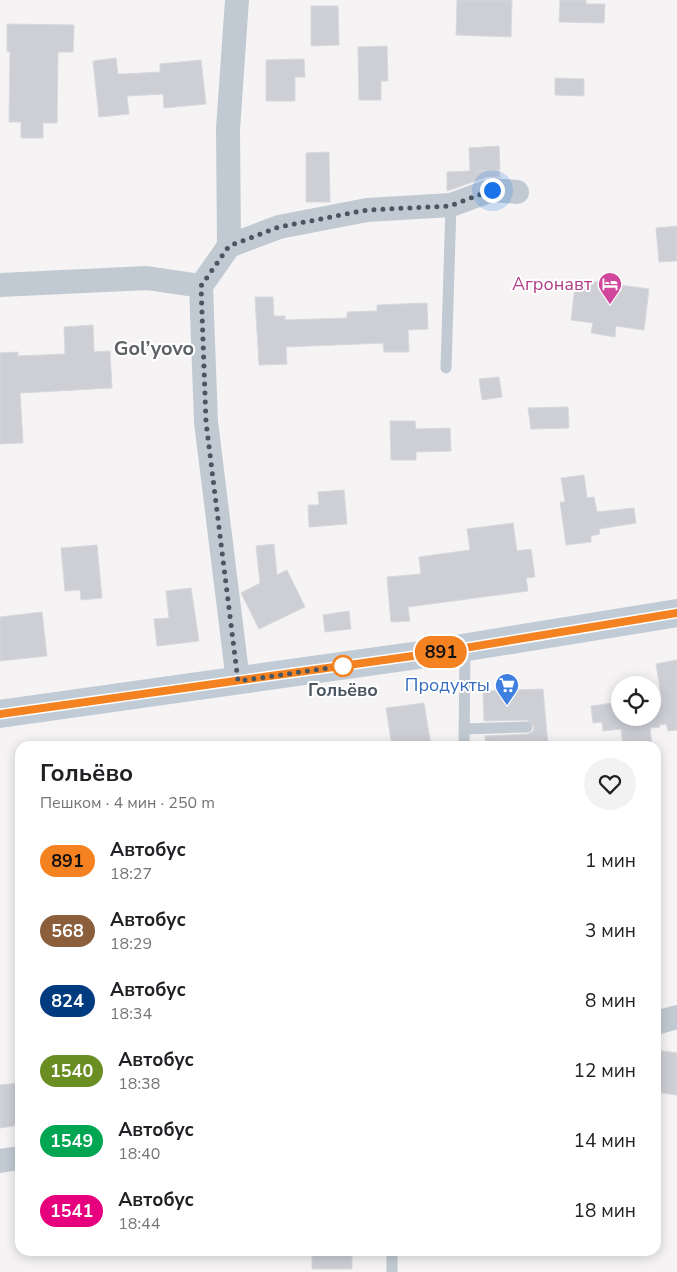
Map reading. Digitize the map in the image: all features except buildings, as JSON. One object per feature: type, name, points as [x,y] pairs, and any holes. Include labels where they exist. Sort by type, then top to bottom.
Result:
[{"type":"main road","points":[[0,714],[465,648],[677,613]]},
{"type":"street","points":[[229,246],[228,129],[237,0]]},
{"type":"street","points":[[238,681],[206,422],[201,286],[229,246],[279,227],[367,210],[450,206],[492,190],[517,192]]},
{"type":"street","points":[[0,285],[147,278],[201,286]]},
{"type":"street","points":[[661,1022],[677,1017]]},
{"type":"street","points":[[0,1161],[15,1159]]},
{"type":"lane","points":[[446,368],[450,206]]},
{"type":"lane","points":[[464,741],[465,648]]},
{"type":"lane","points":[[464,729],[527,727]]},
{"type":"lane","points":[[392,1256],[392,1272]]},
{"type":"bus line","name":"891","points":[[0,714],[434,653],[677,613]]},
{"type":"place","name":"Агронавт","points":[[610,305]]},
{"type":"place","name":"Гольёво","points":[[343,666]]},
{"type":"place","name":"Продукты","points":[[507,706]]},
{"type":"district","name":"Gol’yovo","points":[[154,348]]},
{"type":"route","points":[[343,666],[238,681],[206,422],[201,286],[229,246],[279,227],[367,210],[450,206],[492,190]]}]
